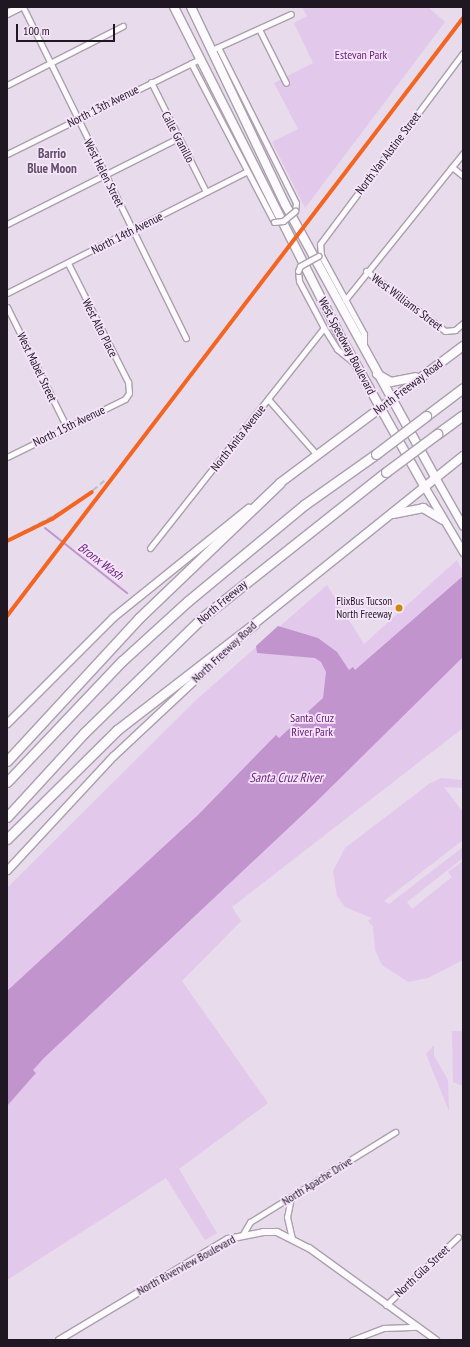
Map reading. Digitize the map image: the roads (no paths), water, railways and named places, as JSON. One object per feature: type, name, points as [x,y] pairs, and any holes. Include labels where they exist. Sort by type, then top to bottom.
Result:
[{"type":"highway","name":"North Freeway","points":[[7,782],[122,661],[188,601],[304,505],[376,454],[463,388]]},
{"type":"highway","name":"North Freeway","points":[[7,817],[84,733],[203,618],[386,472],[463,415]]},
{"type":"highway","points":[[7,761],[139,618],[280,483]]},
{"type":"highway","points":[[7,839],[117,730],[254,624]]},
{"type":"main road","points":[[7,13],[19,7]]},
{"type":"main road","name":"West Speedway Boulevard","points":[[174,7],[354,363],[443,520],[463,552]]},
{"type":"main road","name":"West Speedway Boulevard","points":[[191,7],[215,49],[285,204],[365,356],[463,526]]},
{"type":"main road","name":"North Freeway Road","points":[[7,723],[113,617],[280,483],[463,346]]},
{"type":"main road","points":[[375,372],[391,382],[426,373]]},
{"type":"main road","name":"North Freeway Road","points":[[7,870],[113,756],[254,624],[386,516],[463,456]]},
{"type":"main road","points":[[386,516],[423,508],[443,520]]},
{"type":"street","name":"West Helen Street","points":[[23,7],[186,338]]},
{"type":"street","points":[[215,49],[291,14]]},
{"type":"street","points":[[7,85],[123,26]]},
{"type":"street","points":[[259,29],[286,83]]},
{"type":"street","name":"West Speedway Boulevard","points":[[191,63],[246,172],[274,222],[283,221],[295,211],[296,203],[215,49]]},
{"type":"street","name":"North Van Alstine Street","points":[[319,256],[320,244],[463,53]]},
{"type":"street","name":"North 13th Avenue","points":[[7,154],[200,58]]},
{"type":"street","name":"Calle Granillo","points":[[151,82],[206,192]]},
{"type":"street","points":[[7,224],[178,138]]},
{"type":"street","points":[[345,300],[366,271],[463,153]]},
{"type":"street","points":[[452,167],[463,176]]},
{"type":"street","name":"North 14th Avenue","points":[[7,293],[246,172]]},
{"type":"street","points":[[354,363],[338,349],[324,328],[299,281],[298,272],[300,266],[319,256],[364,334],[365,356]]},
{"type":"street","name":"West Alto Place","points":[[68,263],[128,382],[129,393]]},
{"type":"street","name":"West Williams Street","points":[[366,271],[448,332],[463,323]]},
{"type":"street","name":"West Mabel Street","points":[[7,307],[67,428]]},
{"type":"street","name":"North Anita Avenue","points":[[150,548],[324,328]]},
{"type":"street","name":"North 15th Avenue","points":[[7,457],[124,399],[129,393]]},
{"type":"street","points":[[268,399],[317,455]]},
{"type":"street","name":"North Apache Drive","points":[[243,1234],[250,1222],[395,1132]]},
{"type":"street","points":[[291,1197],[287,1217],[292,1238]]},
{"type":"street","name":"North Riverview Boulevard","points":[[59,1340],[177,1267],[243,1234],[277,1232],[292,1238],[436,1340]]},
{"type":"street","name":"North Gila Street","points":[[386,1304],[458,1237]]},
{"type":"street","points":[[352,1340],[384,1328],[418,1327]]},
{"type":"water","name":"Santa Cruz River","points":[[463,576],[463,657],[314,804],[44,1058],[33,1070],[36,1073],[7,1106],[7,991],[199,814],[276,735],[279,738],[323,698],[326,672],[321,662],[315,658],[257,653],[256,646],[278,626],[318,638],[337,652],[349,670],[353,667],[355,670]]},
{"type":"waterway","name":"Bronx Wash","points":[[45,528],[127,593]]},
{"type":"railway","points":[[7,616],[463,18]]},
{"type":"railway","points":[[7,541],[79,502],[106,479]]},
{"type":"place","name":"FlixBus Tucson North Freeway","points":[[399,608]]},
{"type":"district","name":"Barrio Blue Moon","points":[[52,162]]},
{"type":"park label","name":"Estevan Park","points":[[361,55]]},
{"type":"park label","name":"Santa Cruz River Park","points":[[312,725]]}]
